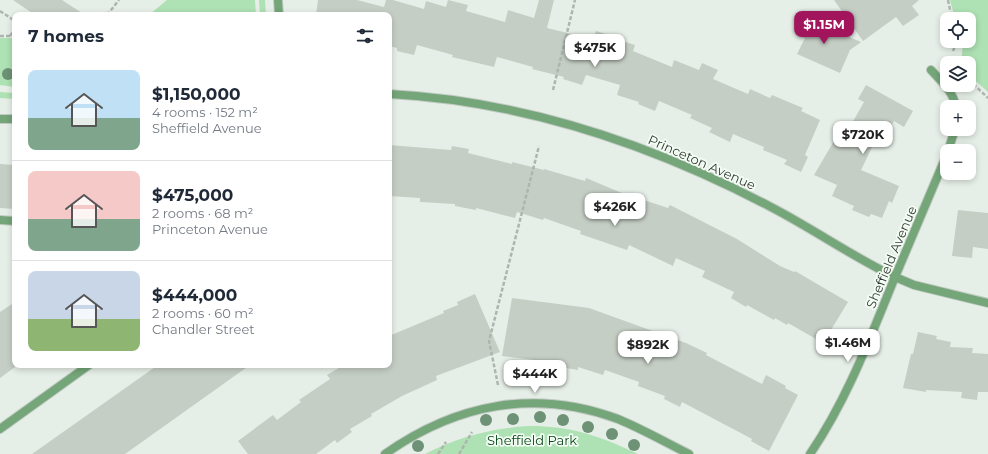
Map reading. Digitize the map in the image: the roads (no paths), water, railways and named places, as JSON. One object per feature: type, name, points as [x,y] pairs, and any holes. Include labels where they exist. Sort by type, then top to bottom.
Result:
[{"type":"street","points":[[278,0],[279,12]]},
{"type":"street","points":[[931,70],[952,95],[954,100]]},
{"type":"street","name":"Princeton Avenue","points":[[392,94],[457,102],[513,111],[570,125],[642,148],[698,171],[770,206],[895,278],[919,287],[988,303]]},
{"type":"street","points":[[0,119],[12,119]]},
{"type":"street","name":"Sheffield Avenue","points":[[810,454],[844,394],[861,359],[940,171]]},
{"type":"street","points":[[0,220],[12,221]]},
{"type":"street","points":[[0,429],[85,368]]},
{"type":"street","points":[[385,454],[416,433],[451,417],[485,408],[538,404],[574,407],[618,420],[689,454]]},
{"type":"park label","name":"Sheffield Park","points":[[532,440]]}]
